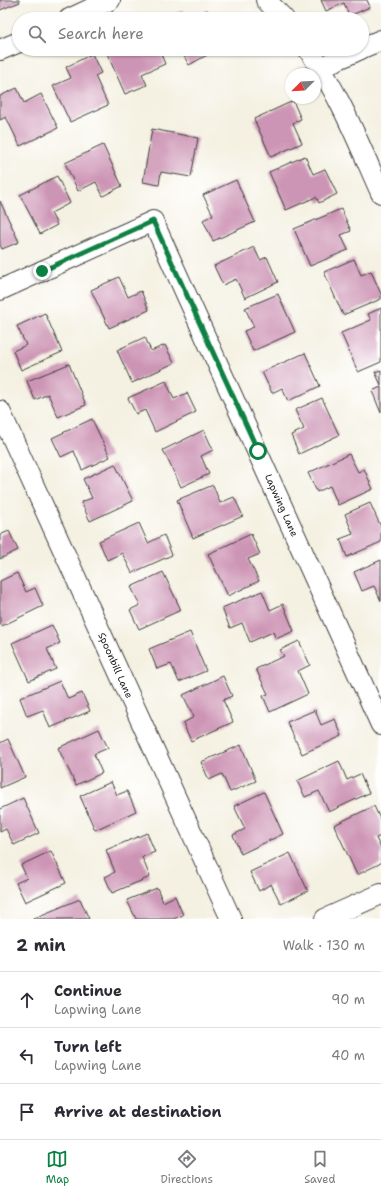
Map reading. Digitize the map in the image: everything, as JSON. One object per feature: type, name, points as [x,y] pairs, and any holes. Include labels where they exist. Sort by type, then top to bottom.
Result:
[{"type":"street","points":[[84,12],[110,0]]},
{"type":"street","points":[[266,0],[277,12]]},
{"type":"street","points":[[369,45],[381,40]]},
{"type":"street","points":[[0,50],[12,45]]},
{"type":"street","points":[[313,56],[321,67],[339,101],[381,193]]},
{"type":"street","points":[[321,67],[345,56]]},
{"type":"street","name":"Lapwing Lane","points":[[0,290],[153,221],[381,725]]},
{"type":"street","name":"Spoonbill Lane","points":[[0,411],[231,919]]},
{"type":"street","points":[[326,919],[381,894]]},
{"type":"building","points":[[0,0],[19,0],[20,2],[0,10]]},
{"type":"building","points":[[321,0],[367,0],[370,7],[358,12],[347,12],[344,3],[326,11]]},
{"type":"building","points":[[88,56],[93,56],[101,73],[95,76],[108,105],[70,122],[53,86],[71,78],[66,67]]},
{"type":"building","points":[[108,56],[162,56],[165,64],[142,74],[147,85],[125,94]]},
{"type":"building","points":[[184,56],[205,56],[189,65]]},
{"type":"building","points":[[17,88],[24,103],[41,94],[58,128],[20,146],[6,117],[0,120],[0,96]]},
{"type":"building","points":[[286,104],[294,104],[301,119],[293,123],[302,143],[271,157],[254,119]]},
{"type":"building","points":[[152,129],[198,138],[191,177],[161,172],[159,185],[143,182]]},
{"type":"building","points":[[103,145],[122,186],[103,196],[96,182],[78,191],[65,163]]},
{"type":"building","points":[[305,156],[313,174],[325,169],[337,194],[319,203],[316,197],[286,210],[269,172]]},
{"type":"building","points":[[57,176],[70,203],[51,213],[57,225],[40,234],[20,195]]},
{"type":"building","points":[[236,180],[255,222],[213,241],[203,220],[213,215],[203,195]]},
{"type":"building","points":[[0,201],[19,242],[2,249],[0,245]]},
{"type":"building","points":[[341,209],[351,231],[341,235],[348,250],[310,266],[294,229]]},
{"type":"building","points":[[254,247],[260,260],[267,257],[278,282],[245,298],[236,279],[223,285],[214,266]]},
{"type":"building","points":[[354,259],[361,275],[371,271],[381,294],[381,299],[343,315],[324,272]]},
{"type":"building","points":[[119,277],[128,297],[141,291],[149,310],[109,328],[91,290]]},
{"type":"building","points":[[278,294],[295,332],[253,351],[244,331],[254,327],[245,308]]},
{"type":"building","points":[[381,308],[381,362],[358,372],[341,333],[371,320],[368,314]]},
{"type":"building","points":[[45,313],[62,352],[21,370],[13,351],[26,345],[17,326]]},
{"type":"building","points":[[145,337],[151,351],[165,345],[174,363],[132,383],[117,350]]},
{"type":"building","points":[[305,353],[320,386],[288,401],[282,388],[272,393],[262,372]]},
{"type":"building","points":[[69,364],[86,405],[58,417],[48,394],[35,400],[27,381]]},
{"type":"building","points":[[381,370],[381,385],[375,372]]},
{"type":"building","points":[[166,381],[174,399],[187,393],[196,412],[155,432],[145,410],[136,414],[128,398]]},
{"type":"building","points":[[381,387],[381,413],[372,391]]},
{"type":"building","points":[[322,398],[339,435],[299,454],[291,435],[304,429],[295,410]]},
{"type":"building","points":[[92,419],[110,457],[82,470],[74,451],[61,457],[52,438]]},
{"type":"building","points":[[204,430],[213,450],[201,456],[209,474],[181,487],[163,450]]},
{"type":"building","points":[[349,454],[358,472],[364,469],[373,489],[338,505],[330,486],[317,492],[308,473]]},
{"type":"building","points":[[115,464],[133,501],[90,521],[81,502],[92,498],[83,479]]},
{"type":"building","points":[[213,485],[220,503],[234,497],[243,516],[193,538],[177,500]]},
{"type":"building","points":[[370,503],[381,527],[381,542],[347,557],[340,539],[353,534],[345,514]]},
{"type":"building","points":[[139,523],[148,543],[164,535],[172,555],[132,573],[122,553],[107,560],[99,541]]},
{"type":"building","points":[[9,531],[18,550],[0,559],[0,535]]},
{"type":"building","points":[[251,534],[260,554],[248,559],[259,581],[228,596],[208,554]]},
{"type":"building","points":[[381,560],[381,601],[374,586],[362,591],[354,572]]},
{"type":"building","points":[[163,572],[181,610],[139,629],[130,610],[140,605],[131,587]]},
{"type":"building","points":[[17,573],[26,592],[35,588],[43,606],[2,626],[0,623],[0,581]]},
{"type":"building","points":[[262,591],[270,610],[283,604],[294,631],[276,639],[273,632],[250,642],[242,623],[230,628],[222,608]]},
{"type":"building","points":[[52,625],[60,643],[47,649],[56,669],[29,681],[12,643]]},
{"type":"building","points":[[190,632],[206,671],[179,682],[171,664],[157,669],[149,649]]},
{"type":"building","points":[[299,641],[310,665],[298,671],[308,694],[270,712],[263,696],[268,694],[256,669],[284,656],[280,650]]},
{"type":"building","points":[[223,676],[232,696],[223,700],[233,722],[191,741],[183,723],[194,717],[183,695]]},
{"type":"building","points":[[60,681],[68,699],[82,693],[90,711],[50,728],[43,710],[27,716],[20,698]]},
{"type":"building","points":[[315,710],[321,725],[335,719],[342,736],[302,754],[287,722]]},
{"type":"building","points":[[99,729],[108,748],[94,754],[102,773],[76,785],[58,748]]},
{"type":"building","points":[[8,739],[25,777],[0,788],[0,743]]},
{"type":"building","points":[[241,745],[256,781],[230,792],[222,774],[209,780],[201,762]]},
{"type":"building","points":[[339,761],[347,780],[360,774],[369,793],[329,812],[319,791],[305,797],[297,781]]},
{"type":"building","points":[[111,782],[117,795],[127,791],[136,811],[95,830],[80,796]]},
{"type":"building","points":[[264,792],[283,834],[241,854],[233,835],[245,829],[234,806]]},
{"type":"building","points":[[23,798],[39,833],[14,845],[6,829],[0,832],[0,809]]},
{"type":"building","points":[[374,806],[381,821],[381,836],[376,838],[381,849],[381,863],[357,875],[334,825]]},
{"type":"building","points":[[147,833],[155,852],[142,857],[150,877],[112,893],[105,877],[115,872],[106,850]]},
{"type":"building","points":[[51,851],[66,883],[25,902],[16,883],[27,878],[21,865]]},
{"type":"building","points":[[290,853],[308,891],[281,904],[271,884],[259,891],[250,872]]},
{"type":"building","points":[[157,888],[163,902],[175,896],[183,915],[173,919],[136,919],[127,900]]},
{"type":"building","points":[[80,899],[89,919],[32,919]]},
{"type":"route","points":[[42,271],[153,221],[258,451]]}]
